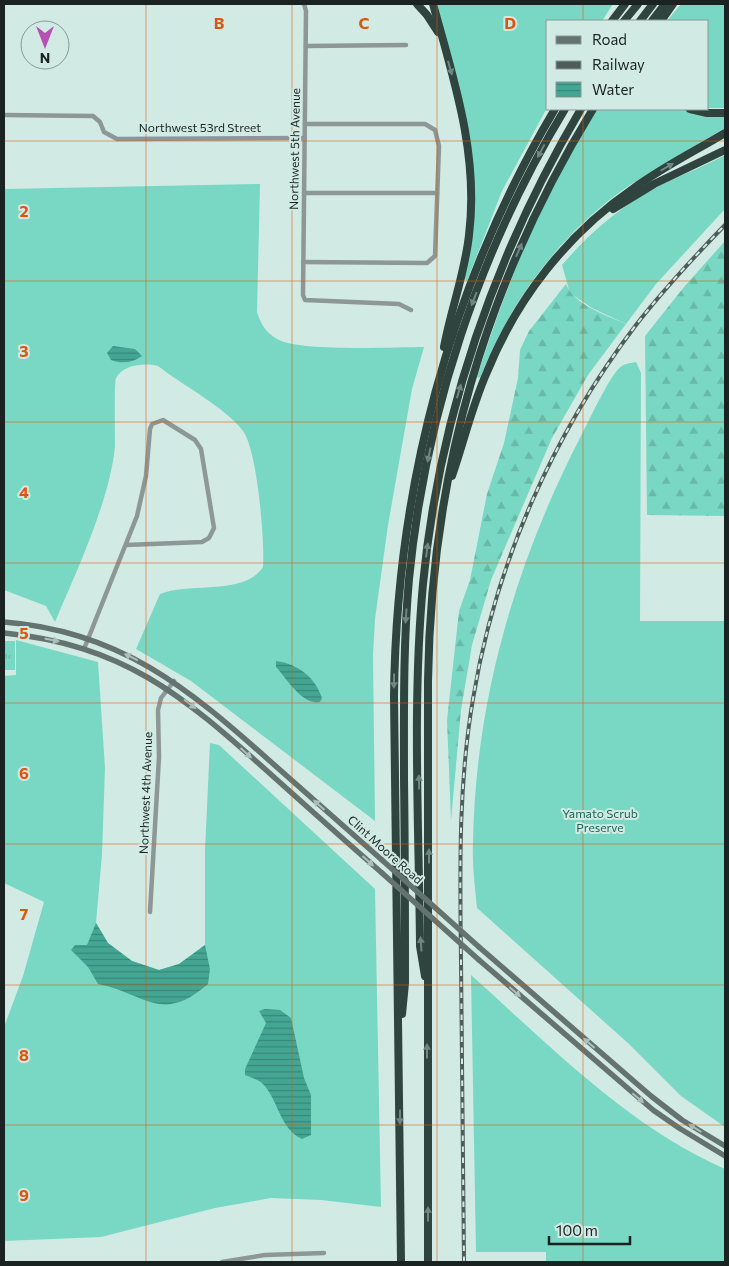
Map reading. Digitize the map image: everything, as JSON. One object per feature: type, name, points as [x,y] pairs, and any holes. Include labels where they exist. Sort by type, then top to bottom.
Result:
[{"type":"highway","points":[[417,4],[431,21],[444,46]]},
{"type":"highway","points":[[401,1262],[400,1033],[397,983],[394,716],[396,622],[403,550],[411,497],[466,256],[472,200],[467,134],[433,4]]},
{"type":"highway","points":[[613,20],[625,4]]},
{"type":"highway","points":[[625,20],[638,4]]},
{"type":"highway","points":[[641,20],[653,4]]},
{"type":"highway","points":[[653,20],[666,4]]},
{"type":"highway","points":[[661,20],[673,4]]},
{"type":"highway","points":[[439,374],[487,244],[520,173],[554,110]]},
{"type":"highway","points":[[400,1033],[406,983],[405,637],[420,498],[441,402],[471,307],[517,198],[564,110]]},
{"type":"highway","points":[[427,993],[420,946],[418,672],[423,583],[434,506],[457,396],[488,302],[535,192],[580,110]]},
{"type":"highway","points":[[428,1262],[429,640],[436,558],[452,452],[466,397],[501,292],[544,196],[592,110]]},
{"type":"highway","points":[[694,110],[707,113],[725,113]]},
{"type":"highway","points":[[445,497],[475,402],[496,351],[531,290],[561,252],[588,224],[619,198],[652,176],[725,133]]},
{"type":"highway","points":[[561,252],[607,214],[634,195],[725,150]]},
{"type":"street","name":"Northwest 5th Avenue","points":[[304,4],[306,11],[306,46],[303,295],[305,300],[398,304],[410,310]]},
{"type":"street","points":[[306,46],[406,45]]},
{"type":"street","name":"Northwest 53rd Street","points":[[4,115],[87,115],[98,118],[109,137],[116,139],[305,138]]},
{"type":"street","points":[[303,262],[428,263],[435,256],[438,140],[435,130],[428,124],[305,124]]},
{"type":"street","points":[[304,193],[437,192]]},
{"type":"street","points":[[84,648],[137,516],[145,483],[150,429],[152,424],[163,420],[195,440],[201,449],[214,528],[209,538],[202,542],[126,545]]},
{"type":"street","name":"Clint Moore Road","points":[[4,622],[48,628],[88,639],[128,655],[174,681],[224,720],[478,947],[651,1096],[682,1120],[725,1146]]},
{"type":"street","name":"Clint Moore Road","points":[[4,633],[46,639],[84,648],[126,665],[168,688],[210,720],[479,960],[653,1110],[725,1156]]},
{"type":"street","name":"Northwest 4th Avenue","points":[[150,912],[159,757],[158,710],[161,698],[174,681]]},
{"type":"street","points":[[222,1262],[265,1255],[324,1254]]},
{"type":"green space","points":[[435,4],[613,4],[603,20],[546,20],[546,110],[502,191],[467,281],[464,279],[474,178]]},
{"type":"green space","points":[[681,4],[725,4],[725,108],[709,108],[709,20],[668,20]]},
{"type":"green space","points":[[595,110],[686,110],[706,117],[725,116],[725,128],[630,185],[605,203],[561,246],[523,295],[492,349],[480,378],[477,377],[501,307],[528,239],[543,205],[577,140]]},
{"type":"green space","points":[[725,155],[725,209],[656,284],[626,324],[592,308],[570,293],[562,265],[608,219],[648,192]]},
{"type":"green space","points":[[260,184],[257,312],[269,334],[288,343],[305,346],[347,348],[424,347],[412,389],[388,525],[375,619],[373,655],[375,821],[191,681],[136,649],[160,594],[243,582],[254,576],[263,567],[263,537],[256,475],[248,441],[243,431],[215,405],[158,366],[141,365],[129,367],[116,378],[115,446],[107,489],[100,512],[55,622],[46,606],[4,590],[4,189]]},
{"type":"green space","points":[[725,241],[725,516],[647,515],[645,336],[684,287]]},
{"type":"green space","points":[[566,284],[583,304],[626,324],[588,375],[552,438],[491,580],[472,645],[461,710],[451,821],[447,720],[459,611],[470,580],[487,494],[504,443],[518,378],[520,350],[529,331]]},
{"type":"green space","name":"Yamato Scrub Preserve","points":[[636,362],[641,373],[640,621],[725,621],[725,1127],[681,1096],[629,1044],[477,908],[473,852],[476,790],[491,684],[504,633],[537,531],[558,482],[612,377],[625,364]]},
{"type":"green space","points":[[16,640],[98,662],[105,768],[102,854],[96,923],[108,943],[132,961],[159,970],[179,964],[205,945],[205,850],[210,743],[219,745],[375,889],[381,1207],[321,1200],[271,1198],[215,1208],[101,1237],[4,1241],[4,1027],[23,976],[44,902],[4,883],[4,676],[16,675]]},
{"type":"green space","points":[[4,641],[15,641],[15,670],[4,670]]},
{"type":"green space","points":[[471,975],[560,1056],[623,1108],[656,1131],[725,1169],[725,1262],[546,1262],[546,1252],[476,1252]]},
{"type":"water","points":[[113,346],[135,349],[142,356],[127,362],[111,360],[107,353]]},
{"type":"water","points":[[276,661],[291,665],[305,673],[319,691],[322,698],[320,702],[307,700],[301,696],[276,667]]},
{"type":"water","points":[[96,923],[108,943],[132,961],[159,970],[179,964],[205,945],[210,969],[208,984],[192,996],[178,1003],[165,1004],[153,1003],[98,984],[88,967],[71,950],[75,945],[87,945]]},
{"type":"water","points":[[265,1009],[280,1010],[291,1018],[304,1078],[311,1095],[311,1135],[302,1139],[288,1128],[273,1098],[263,1084],[245,1075],[245,1069],[266,1023],[259,1011]]},
{"type":"railway","points":[[464,1262],[460,895],[462,797],[468,732],[483,649],[496,599],[512,550],[554,456],[579,410],[606,367],[636,325],[679,274],[725,225]]}]
